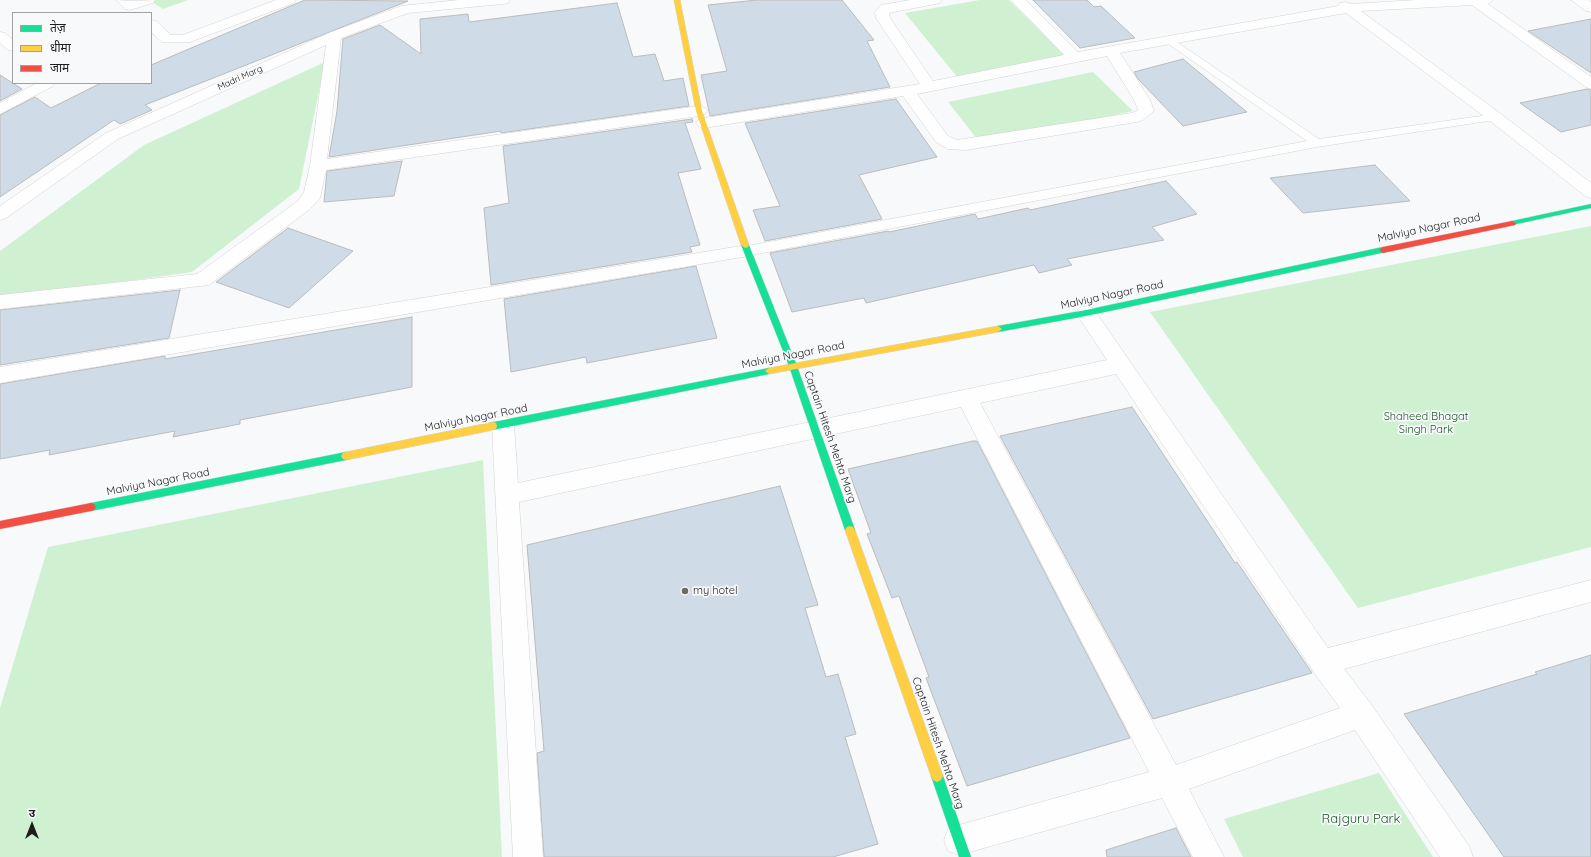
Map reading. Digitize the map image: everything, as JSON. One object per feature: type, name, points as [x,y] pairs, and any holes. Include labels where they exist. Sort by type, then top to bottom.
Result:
[{"type":"street","points":[[130,6],[148,0]]},
{"type":"street","points":[[152,45],[167,39],[186,39],[289,0]]},
{"type":"street","name":"Madri Marg","points":[[0,214],[112,136],[334,36],[400,4],[503,0]]},
{"type":"street","name":"Captain Hitesh Mehta Marg","points":[[677,0],[702,117],[747,251],[793,366],[962,848]]},
{"type":"street","points":[[928,85],[883,18],[882,12],[886,8],[935,0]]},
{"type":"street","points":[[1018,0],[1075,57]]},
{"type":"street","points":[[1334,0],[1350,8],[1495,117],[1591,192]]},
{"type":"street","points":[[1578,0],[1591,8]]},
{"type":"street","points":[[318,166],[907,91],[928,85],[1075,57],[1350,8],[1481,1],[1591,84]]},
{"type":"street","points":[[152,25],[167,39]]},
{"type":"street","points":[[0,36],[12,47]]},
{"type":"street","points":[[0,302],[202,280],[311,198],[318,166],[334,36]]},
{"type":"street","points":[[907,91],[942,139],[954,145],[966,145],[1137,117],[1146,111],[1142,100],[1111,51]]},
{"type":"street","points":[[0,109],[46,84]]},
{"type":"street","name":"Malviya Nagar Road","points":[[0,525],[793,366],[1086,313],[1591,206]]},
{"type":"street","points":[[0,375],[747,251]]},
{"type":"street","points":[[1086,313],[1322,662],[1361,714],[1458,857]]},
{"type":"street","points":[[508,495],[1121,365]]},
{"type":"street","points":[[967,398],[1209,857]]},
{"type":"street","points":[[503,425],[528,857]]},
{"type":"street","points":[[1322,662],[1591,591]]},
{"type":"street","points":[[962,848],[1170,781],[1361,714]]},
{"type":"lane","points":[[1171,40],[1317,143]]},
{"type":"lane","points":[[747,251],[1317,143],[1495,117]]},
{"type":"green space","points":[[148,0],[188,0],[163,9]]},
{"type":"green space","points":[[980,0],[1009,0],[1066,56],[958,78],[905,13]]},
{"type":"green space","points":[[325,62],[299,189],[192,272],[0,299],[0,251],[144,145]]},
{"type":"green space","points":[[1093,72],[1133,111],[981,144],[948,102]]},
{"type":"green space","name":"Shaheed Bhagat Singh Park","points":[[1591,226],[1591,547],[1358,608],[1150,312]]},
{"type":"green space","points":[[483,460],[502,857],[0,857],[0,708],[48,547]]},
{"type":"green space","name":"Rajguru Park","points":[[1379,773],[1433,857],[1243,857],[1224,819]]},
{"type":"building","points":[[305,0],[408,1],[145,105],[152,110],[120,124],[114,120],[0,197],[0,115],[35,97],[51,108],[99,84],[152,84],[152,65]]},
{"type":"building","points":[[757,0],[842,0],[874,40],[867,41],[890,87],[710,116],[701,75],[727,71],[708,5]]},
{"type":"building","points":[[1033,0],[1087,0],[1094,7],[1101,6],[1135,38],[1080,48]]},
{"type":"building","points":[[617,3],[633,57],[655,54],[664,81],[683,78],[689,106],[501,133],[501,131],[329,157],[337,111],[343,39],[380,25],[421,54],[420,19],[468,14],[469,22]]},
{"type":"building","points":[[1591,19],[1591,73],[1528,31]]},
{"type":"building","points":[[1183,59],[1247,112],[1183,126],[1138,79],[1134,72]]},
{"type":"building","points":[[0,75],[22,89],[0,101]]},
{"type":"building","points":[[1587,89],[1591,90],[1591,125],[1561,132],[1520,103]]},
{"type":"building","points":[[896,99],[937,157],[859,175],[882,219],[765,241],[753,210],[780,206],[745,123]]},
{"type":"building","points":[[692,119],[693,122],[685,123],[701,169],[678,173],[700,245],[690,247],[692,252],[491,285],[484,208],[509,203],[503,146]]},
{"type":"building","points":[[402,161],[394,196],[324,202],[327,171]]},
{"type":"building","points":[[1375,165],[1410,201],[1303,213],[1270,178]]},
{"type":"building","points":[[1166,181],[1197,214],[1152,227],[1164,240],[1067,259],[1072,265],[1039,273],[1034,265],[866,303],[864,298],[792,312],[770,253],[889,232],[975,214],[978,219],[1028,208],[1030,210]]},
{"type":"building","points":[[288,228],[353,251],[289,308],[216,282]]},
{"type":"building","points":[[696,266],[717,338],[587,363],[586,357],[511,372],[504,299]]},
{"type":"building","points":[[180,290],[169,338],[0,365],[0,310]]},
{"type":"building","points":[[412,317],[412,387],[240,420],[240,424],[173,437],[175,431],[49,455],[50,450],[0,459],[0,384],[165,356],[165,359]]},
{"type":"building","points":[[1132,407],[1235,563],[1237,562],[1312,673],[1153,719],[1000,436]]},
{"type":"building","points":[[977,441],[1130,738],[967,786],[926,678],[929,677],[899,596],[892,598],[867,534],[871,533],[848,469]]},
{"type":"building","points":[[780,486],[818,605],[805,608],[826,677],[838,674],[856,734],[845,737],[878,844],[833,857],[544,857],[537,753],[544,751],[527,545]]},
{"type":"building","points":[[1591,655],[1591,857],[1504,857],[1404,714],[1537,674],[1535,672]]},
{"type":"building","points":[[1176,828],[1191,857],[1107,857],[1106,850]]},
{"type":"traffic: fast","points":[[1512,223],[1591,206]]},
{"type":"traffic: fast","points":[[745,245],[793,366],[850,530]]},
{"type":"traffic: fast","points":[[998,329],[1086,313],[1383,250]]},
{"type":"traffic: fast","points":[[493,426],[769,371]]},
{"type":"traffic: fast","points":[[91,507],[346,456]]},
{"type":"traffic: fast","points":[[937,776],[965,857]]},
{"type":"traffic: slow","points":[[677,0],[699,111],[745,245]]},
{"type":"traffic: slow","points":[[769,371],[998,329]]},
{"type":"traffic: slow","points":[[346,456],[493,426]]},
{"type":"traffic: slow","points":[[850,530],[937,776]]},
{"type":"traffic: jam","points":[[1383,250],[1512,223]]},
{"type":"traffic: jam","points":[[0,525],[91,507]]},
{"type":"place","name":"my hotel","points":[[685,591]]}]
